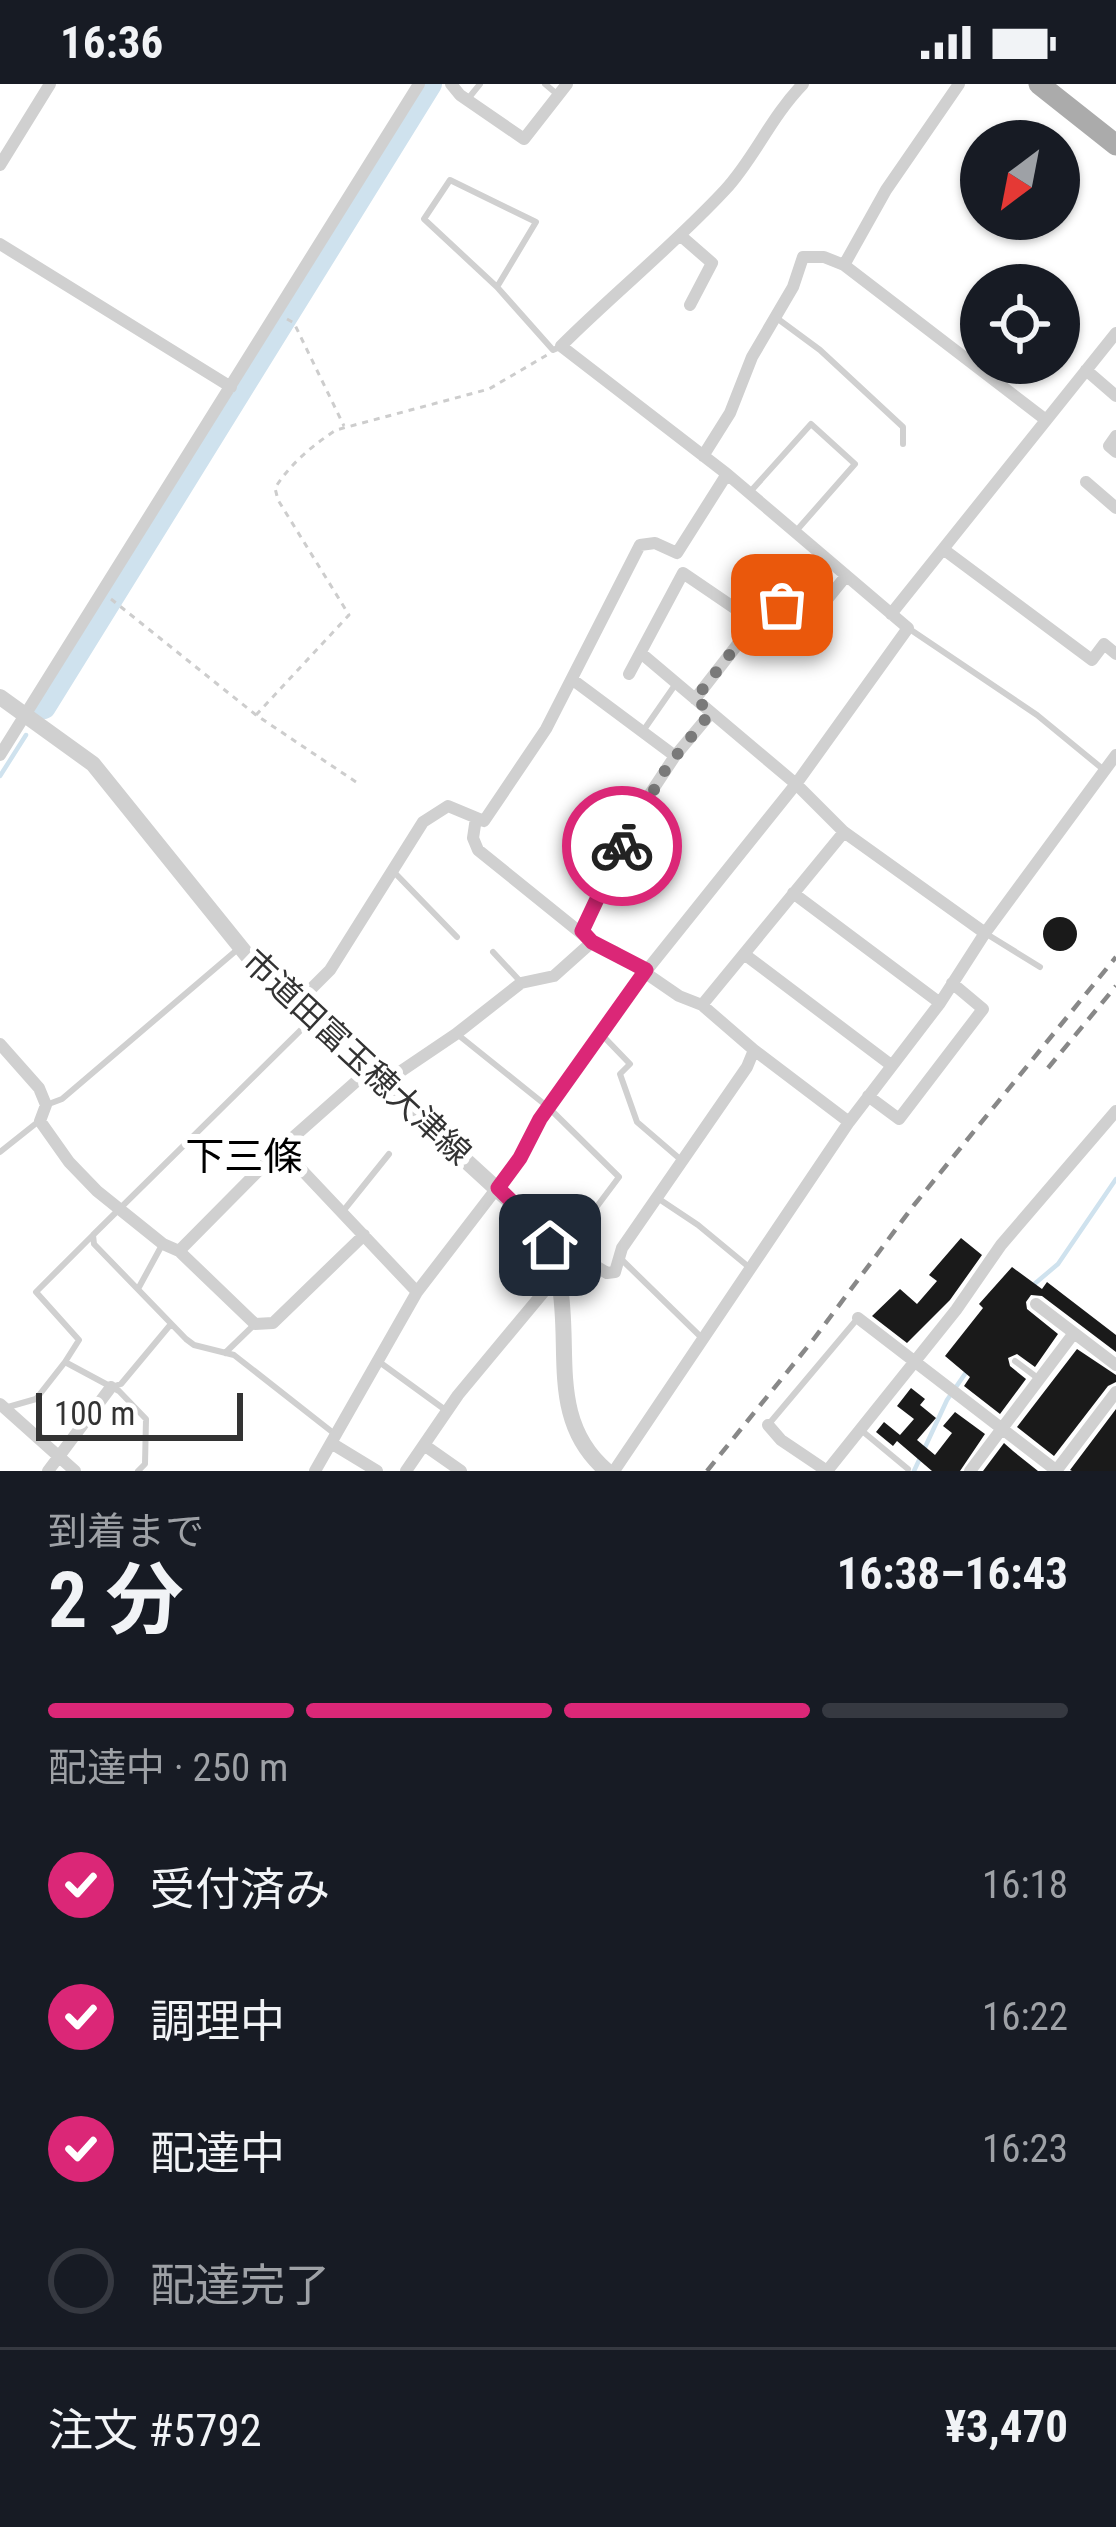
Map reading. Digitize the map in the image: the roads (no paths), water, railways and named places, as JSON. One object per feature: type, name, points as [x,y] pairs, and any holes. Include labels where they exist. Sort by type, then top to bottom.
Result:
[{"type":"main road","points":[[1039,84],[1116,145]]},
{"type":"street","points":[[0,165],[50,84]]},
{"type":"street","points":[[0,754],[419,84]]},
{"type":"street","points":[[452,84],[467,100],[524,139],[562,89]]},
{"type":"street","points":[[315,1471],[417,1292],[498,1188],[548,1107],[646,970],[796,784],[908,628],[727,475],[557,348],[730,185],[777,111],[802,84]]},
{"type":"street","points":[[844,265],[886,190],[959,84]]},
{"type":"street","points":[[681,236],[712,263],[690,305]]},
{"type":"street","points":[[0,244],[231,387]]},
{"type":"street","points":[[703,456],[793,287],[803,257],[824,257],[844,265],[1046,420]]},
{"type":"street","points":[[891,614],[1116,333]]},
{"type":"street","points":[[1086,370],[1116,396]]},
{"type":"street","points":[[1116,436],[1108,446],[1116,452]]},
{"type":"street","points":[[294,1006],[330,970],[423,822],[448,806],[484,821],[546,729],[640,545],[655,543],[677,553],[727,475]]},
{"type":"street","points":[[1086,482],[1116,508]]},
{"type":"street","points":[[943,549],[1092,660],[1104,644],[1116,654]]},
{"type":"street","points":[[629,674],[683,573],[755,622],[771,621],[782,605],[812,618],[846,576]]},
{"type":"street","points":[[695,699],[755,622]]},
{"type":"street","points":[[642,654],[796,784],[844,832],[985,933]]},
{"type":"street","points":[[573,680],[675,756]]},
{"type":"street","name":"市道田富玉穂大津線","points":[[0,697],[93,764],[239,948],[294,1006],[536,1225],[560,1272],[568,1411],[589,1456],[611,1471]]},
{"type":"street","points":[[179,1251],[280,1148],[375,1078],[457,1034],[521,983],[554,976],[587,936],[640,809],[711,712]]},
{"type":"street","points":[[611,1471],[849,1122],[940,1003],[985,933],[1110,774],[1116,755]]},
{"type":"street","points":[[476,818],[473,838],[478,850],[587,936],[646,970],[679,996],[702,1005],[754,1051],[849,1122]]},
{"type":"street","points":[[702,1005],[844,832]]},
{"type":"street","points":[[793,893],[940,1003]]},
{"type":"street","points":[[744,954],[891,1065]]},
{"type":"street","points":[[868,1096],[899,1119],[983,1009],[952,983]]},
{"type":"street","points":[[0,1044],[39,1088],[46,1105],[40,1120],[69,1162],[163,1244],[179,1251],[255,1324],[273,1323],[364,1235]]},
{"type":"street","points":[[406,1471],[447,1412],[560,1272],[577,1256],[607,1273],[615,1272],[622,1248],[684,1163],[754,1051]]},
{"type":"street","points":[[768,1425],[781,1440],[827,1471],[1001,1245],[1116,1111]]},
{"type":"street","points":[[280,1148],[417,1292]]},
{"type":"street","points":[[1036,1304],[1116,1365]]},
{"type":"street","points":[[859,1318],[1056,1471],[1116,1392]]},
{"type":"street","points":[[970,1471],[1074,1333]]},
{"type":"street","points":[[48,1471],[111,1387]]},
{"type":"street","points":[[2,1406],[75,1471]]},
{"type":"street","points":[[333,1439],[377,1471]]},
{"type":"street","points":[[424,1445],[461,1471]]},
{"type":"lane","points":[[467,100],[480,84]]},
{"type":"lane","points":[[545,84],[562,89]]},
{"type":"lane","points":[[497,286],[536,222],[450,180],[424,219],[557,348]]},
{"type":"lane","points":[[775,317],[820,350],[903,427],[903,444]]},
{"type":"lane","points":[[749,493],[811,424],[826,437],[856,464],[795,533]]},
{"type":"lane","points":[[908,628],[1037,715],[1110,774]]},
{"type":"lane","points":[[643,731],[676,682]]},
{"type":"lane","points":[[391,869],[457,937]]},
{"type":"lane","points":[[985,933],[1040,967]]},
{"type":"lane","points":[[46,1105],[62,1099],[239,948]]},
{"type":"lane","points":[[494,952],[521,983]]},
{"type":"lane","points":[[2,1406],[36,1399],[79,1340],[36,1292],[310,1020]]},
{"type":"lane","points":[[457,1034],[548,1107],[619,1178],[589,1217]]},
{"type":"lane","points":[[601,1034],[630,1064],[620,1074],[637,1122],[684,1163]]},
{"type":"lane","points":[[0,1152],[40,1120]]},
{"type":"lane","points":[[342,1213],[389,1154]]},
{"type":"lane","points":[[658,1199],[750,1268]]},
{"type":"lane","points":[[93,1235],[94,1244],[194,1345],[234,1355],[333,1439]]},
{"type":"lane","points":[[138,1289],[163,1244]]},
{"type":"lane","points":[[621,1259],[703,1339]]},
{"type":"lane","points":[[768,1425],[859,1318]]},
{"type":"lane","points":[[111,1387],[121,1384],[171,1324]]},
{"type":"lane","points":[[225,1353],[255,1324]]},
{"type":"lane","points":[[1015,1360],[1039,1379]]},
{"type":"lane","points":[[378,1361],[447,1412]]},
{"type":"lane","points":[[65,1362],[111,1387],[146,1419],[145,1463],[138,1471]]},
{"type":"lane","points":[[861,1430],[908,1469]]},
{"type":"lane","points":[[145,1463],[152,1471]]},
{"type":"waterway","points":[[44,707],[430,84]]},
{"type":"waterway","points":[[0,776],[26,735]]},
{"type":"waterway","points":[[1032,1286],[1058,1264],[1116,1179]]},
{"type":"waterway","points":[[914,1471],[947,1400],[967,1371]]},
{"type":"railway","points":[[707,1471],[914,1205],[1116,957]]},
{"type":"railway","points":[[1048,1068],[1116,986]]},
{"type":"district","name":"下三條","points":[[244,1157]]}]
